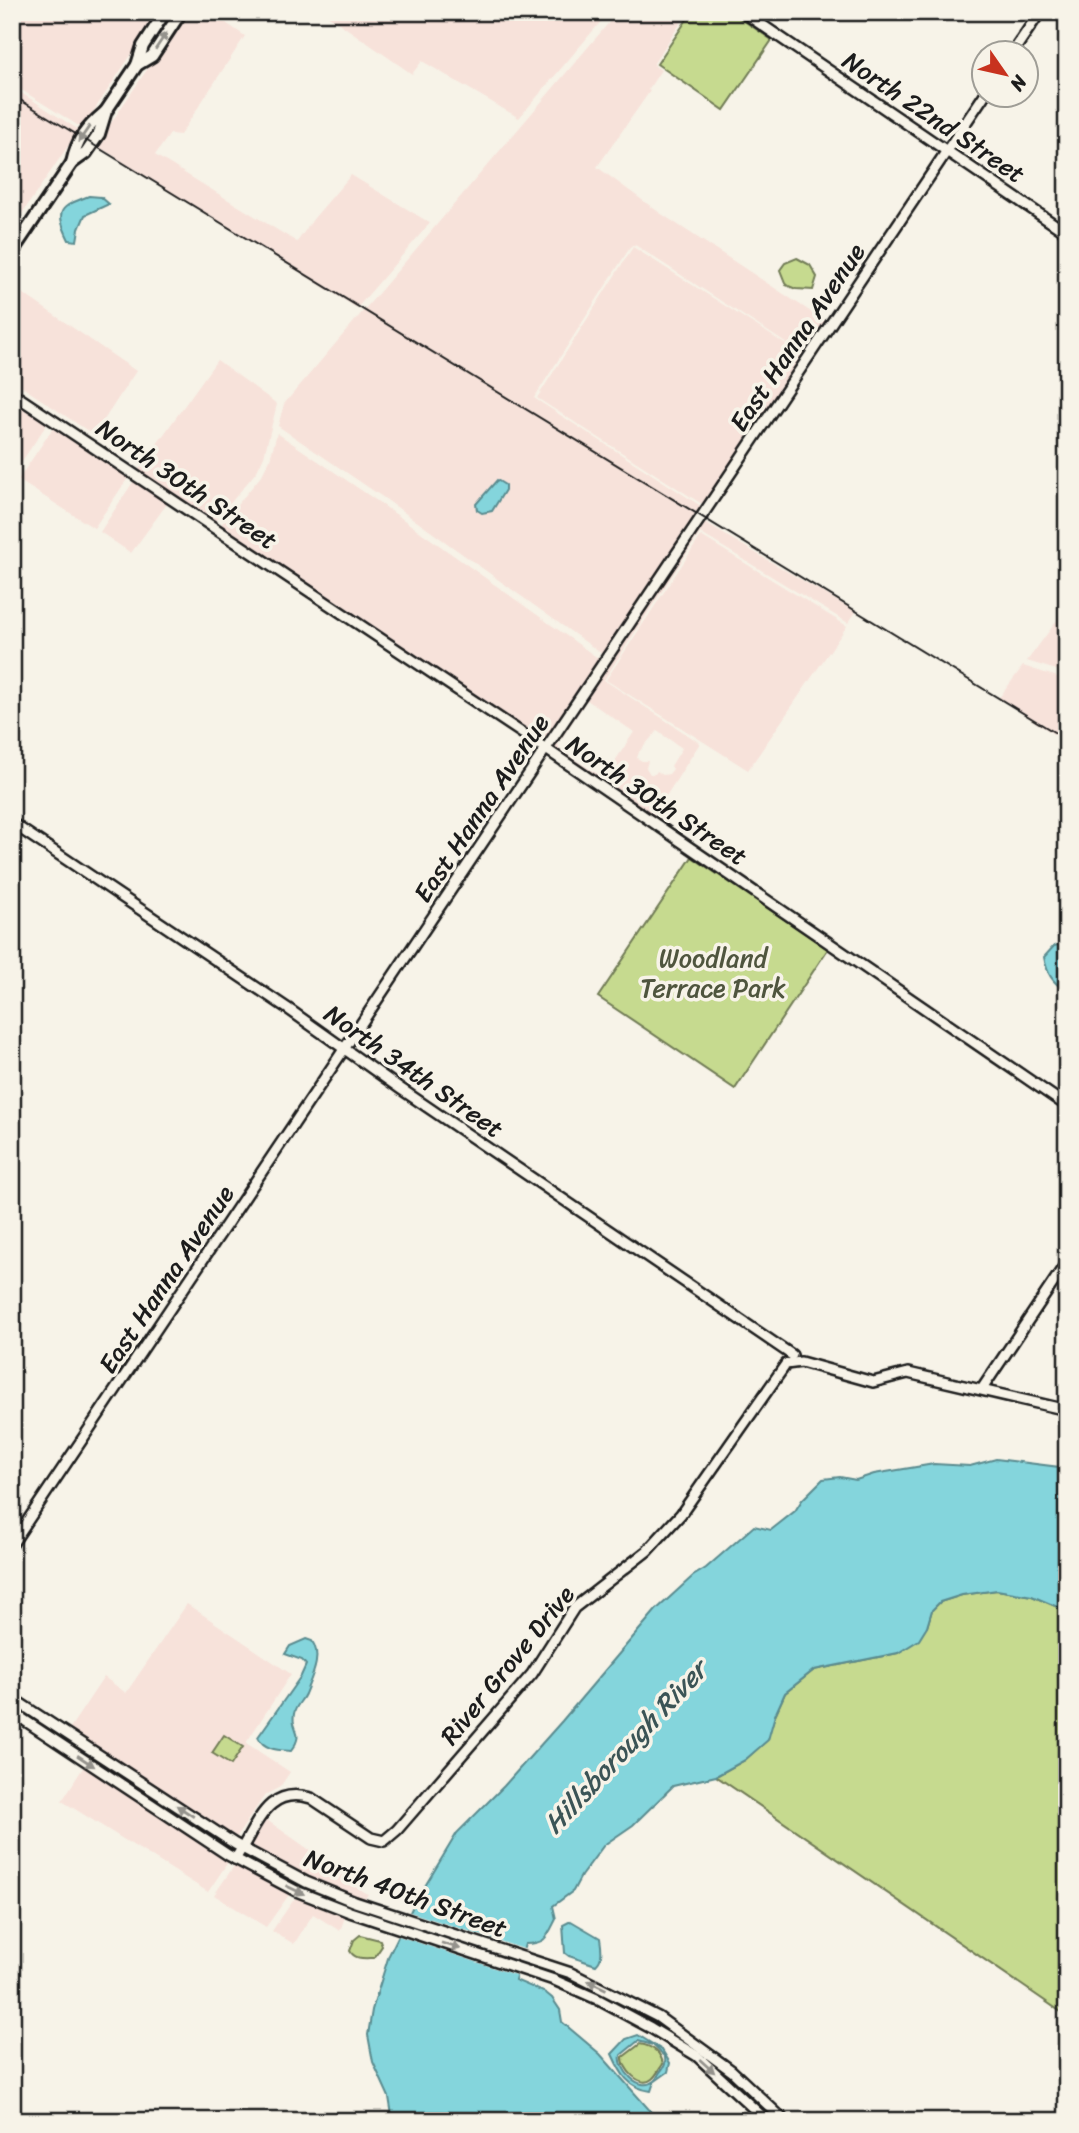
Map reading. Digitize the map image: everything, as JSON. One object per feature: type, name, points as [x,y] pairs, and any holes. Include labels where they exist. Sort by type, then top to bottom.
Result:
[{"type":"main road","points":[[12,252],[72,163],[75,146],[89,125],[106,111],[137,65],[143,46],[165,12]]},
{"type":"main road","points":[[137,65],[152,56],[181,12]]},
{"type":"street","name":"North 22nd Street","points":[[743,12],[1067,233]]},
{"type":"street","points":[[1022,38],[1040,12]]},
{"type":"street","name":"East Hanna Avenue","points":[[12,1544],[976,108]]},
{"type":"street","name":"North 30th Street","points":[[12,393],[546,749],[1067,1106]]},
{"type":"street","name":"North 34th Street","points":[[12,823],[287,1008],[792,1355]]},
{"type":"street","points":[[982,1389],[1067,1262]]},
{"type":"street","name":"River Grove Drive","points":[[235,1859],[263,1811],[274,1801],[289,1796],[311,1798],[371,1838],[383,1841],[397,1830],[532,1674],[574,1608],[647,1551],[681,1514],[786,1364],[801,1362],[873,1382],[908,1373],[1067,1410]]},
{"type":"street","name":"North 40th Street","points":[[12,1698],[243,1848],[306,1882],[581,1977],[658,2017],[732,2071],[785,2121]]},
{"type":"street","name":"North 40th Street","points":[[12,1712],[235,1859],[296,1891],[521,1968],[597,1999],[697,2056],[767,2121]]},
{"type":"street","points":[[30,1723],[60,1730]]},
{"type":"shaded area","points":[[12,12],[160,12],[82,128],[12,84]]},
{"type":"shaded area","points":[[186,12],[210,12],[245,36],[180,135],[170,134],[155,155],[297,242],[351,175],[430,223],[357,308],[96,145]]},
{"type":"shaded area","points":[[323,12],[609,12],[519,118],[422,61],[412,74]]},
{"type":"shaded area","points":[[618,12],[688,12],[654,63],[661,70],[648,90],[650,91],[597,167],[660,213],[828,323],[804,355],[635,245],[631,246],[534,398],[704,508],[605,656],[278,426],[284,404]]},
{"type":"shaded area","points":[[12,87],[79,130],[12,228]]},
{"type":"shaded area","points":[[633,247],[802,355],[705,506],[537,398]]},
{"type":"shaded area","points":[[12,286],[136,371],[94,435],[12,380]]},
{"type":"shaded area","points":[[217,360],[277,404],[264,456],[257,471],[214,523],[137,472]]},
{"type":"shaded area","points":[[12,397],[49,421],[12,476],[13,456]]},
{"type":"shaded area","points":[[55,425],[130,475],[94,528],[18,480]]},
{"type":"shaded area","points":[[277,433],[602,661],[545,745],[219,527],[262,475],[270,459]]},
{"type":"shaded area","points":[[135,479],[169,501],[131,553],[100,532]]},
{"type":"shaded area","points":[[703,522],[856,612],[848,623],[700,533],[604,680],[700,743],[652,818],[551,749]],"holes":[[[587,700],[634,732],[604,778],[560,750],[558,744]],[[657,731],[682,748],[669,774],[663,775],[657,771],[650,774],[646,768],[648,761],[637,758]]]},
{"type":"shaded area","points":[[701,536],[847,626],[748,770],[606,680]]},
{"type":"shaded area","points":[[1067,607],[1066,673],[1027,661]]},
{"type":"shaded area","points":[[1023,666],[1067,680],[1067,743],[999,698]]},
{"type":"shaded area","points":[[187,1604],[291,1674],[246,1743],[290,1772],[280,1787],[265,1795],[235,1839],[70,1728],[104,1677],[126,1693]]},
{"type":"shaded area","points":[[87,1751],[238,1849],[234,1854],[83,1758]]},
{"type":"shaded area","points":[[84,1766],[230,1859],[208,1892],[62,1801]]},
{"type":"shaded area","points":[[264,1818],[357,1883],[363,1892],[368,1894],[363,1901],[304,1879],[247,1847]]},
{"type":"shaded area","points":[[244,1852],[350,1903],[348,1908],[297,1888],[240,1858]]},
{"type":"shaded area","points":[[236,1863],[291,1892],[266,1927],[214,1895]]},
{"type":"shaded area","points":[[297,1895],[346,1914],[340,1931],[313,1914],[294,1944],[272,1931]]},
{"type":"green space","points":[[692,12],[731,12],[772,40],[724,110],[657,64]]},
{"type":"green space","points":[[797,258],[810,265],[817,277],[813,290],[796,289],[786,285],[780,270],[785,263]]},
{"type":"green space","name":"Woodland Terrace Park","points":[[692,857],[828,949],[735,1089],[598,997]]},
{"type":"green space","points":[[997,1590],[1032,1596],[1067,1611],[1067,2016],[716,1776],[745,1760],[767,1740],[785,1693],[814,1670],[898,1653],[927,1627],[932,1610],[940,1602],[962,1595]]},
{"type":"green space","points":[[224,1735],[243,1747],[231,1765],[212,1753]]},
{"type":"green space","points":[[360,1935],[380,1940],[382,1946],[374,1958],[357,1957],[350,1951],[354,1940]]},
{"type":"green space","points":[[640,2044],[655,2050],[663,2064],[653,2078],[647,2081],[633,2076],[623,2062],[623,2057]]},
{"type":"water","points":[[89,196],[101,197],[109,204],[85,215],[77,241],[69,240],[62,222],[62,210]]},
{"type":"water","points":[[497,480],[505,485],[505,490],[492,511],[482,513],[477,510],[476,504]]},
{"type":"water","points":[[1067,943],[1067,992],[1051,977],[1044,957],[1054,946]]},
{"type":"water","name":"Hillsborough River","points":[[996,1459],[1067,1468],[1067,1611],[1032,1596],[997,1590],[962,1595],[940,1602],[932,1610],[927,1627],[919,1640],[898,1653],[814,1670],[785,1693],[768,1740],[745,1760],[716,1776],[673,1786],[633,1825],[604,1845],[573,1891],[553,1906],[556,1919],[545,1938],[537,1943],[525,1944],[515,1980],[552,1998],[560,2010],[562,2022],[600,2054],[657,2121],[393,2121],[389,2097],[373,2062],[368,2035],[372,2010],[389,1955],[413,1906],[457,1833],[504,1786],[656,1610],[754,1526],[771,1530],[795,1511],[823,1479],[840,1477],[856,1480],[874,1474],[934,1464],[970,1466]]},
{"type":"water","points":[[306,1639],[312,1641],[315,1647],[316,1661],[293,1719],[297,1739],[291,1751],[272,1748],[264,1745],[258,1737],[306,1665],[302,1660],[285,1654],[290,1646]]},
{"type":"water","points":[[571,1921],[600,1938],[601,1956],[596,1965],[565,1953],[563,1925]]},
{"type":"water","points":[[638,2035],[662,2050],[670,2063],[668,2072],[654,2082],[651,2091],[631,2083],[615,2061],[612,2054],[626,2039]],"holes":[[[638,2041],[653,2045],[665,2057],[665,2065],[655,2080],[648,2084],[636,2082],[626,2073],[621,2055]]]},
{"type":"pier","points":[[407,1911],[527,1950],[518,1976],[395,1935]]},
{"type":"railway","points":[[12,95],[1067,740]]}]
